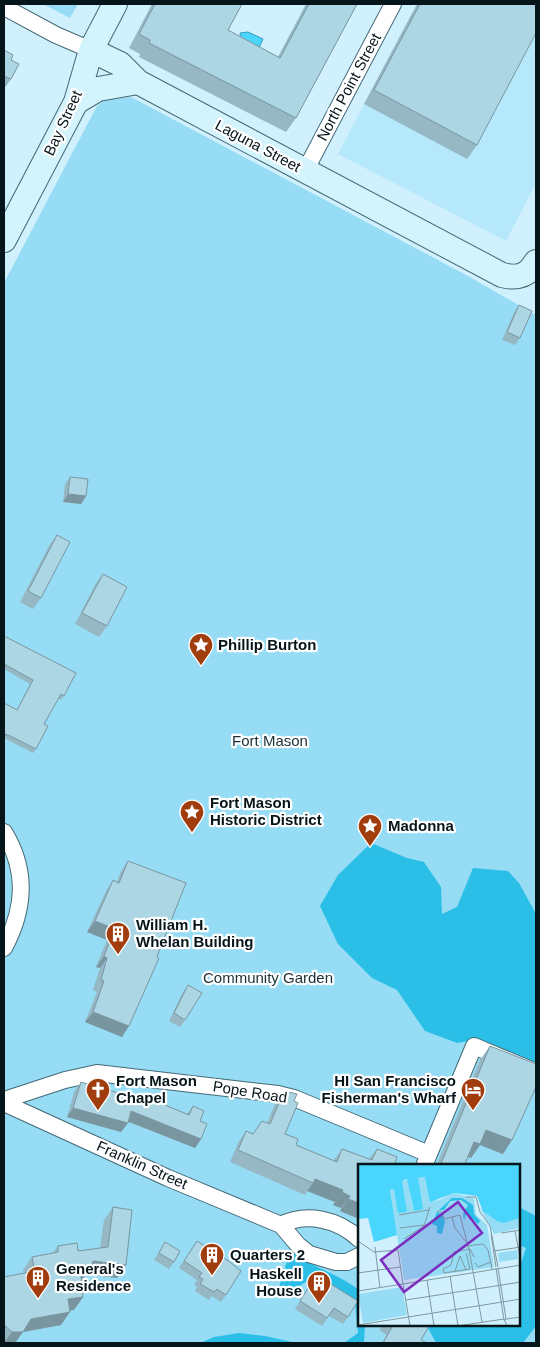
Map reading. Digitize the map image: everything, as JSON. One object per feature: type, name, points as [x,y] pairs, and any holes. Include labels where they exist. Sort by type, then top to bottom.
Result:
[{"type":"main road","name":"Bay Street","points":[[4,240],[76,102],[91,50],[115,4]]},
{"type":"main road","name":"Laguna Street","points":[[91,50],[120,64],[138,82],[496,271],[517,278],[529,272],[536,262]]},
{"type":"main road","points":[[76,102],[98,89],[138,82]]},
{"type":"street","name":"North Point Street","points":[[305,171],[394,4]]},
{"type":"street","name":"Laguna Street","points":[[4,7],[56,35],[91,50]]},
{"type":"street","points":[[4,832],[16,855],[22,880],[18,916],[4,948]]},
{"type":"street","points":[[426,1160],[474,1046],[536,1072]]},
{"type":"street","name":"Pope Road","points":[[4,1101],[65,1080],[97,1073],[278,1094],[294,1098],[426,1160]]},
{"type":"street","name":"Franklin Street","points":[[4,1101],[168,1178],[281,1225],[298,1245],[309,1254],[336,1262],[347,1262],[358,1256]]},
{"type":"street","points":[[281,1225],[291,1220],[315,1218],[349,1231],[358,1238]]},
{"type":"shaded area","points":[[417,4],[536,4],[536,183],[506,241],[338,154]]},
{"type":"shaded area","points":[[248,32],[263,39],[259,48],[241,41],[240,33]]},
{"type":"shaded area","points":[[371,843],[407,858],[424,862],[441,887],[442,914],[457,907],[473,868],[508,871],[519,883],[536,914],[536,1067],[474,1040],[457,1043],[425,1031],[397,990],[372,978],[338,944],[320,906],[338,875]]},
{"type":"shaded area","points":[[520,1208],[536,1216],[536,1326],[523,1343],[436,1343],[428,1327],[520,1327],[520,1266],[526,1248],[520,1245]]},
{"type":"shaded area","points":[[288,1249],[358,1289],[358,1327],[365,1327],[364,1343],[344,1343],[358,1333],[355,1302],[332,1286],[309,1280],[289,1292],[279,1287],[288,1258]]},
{"type":"shaded area","points":[[239,1333],[297,1343],[200,1343],[214,1337]]},
{"type":"green space","points":[[43,4],[78,4],[70,18]]},
{"type":"green space","name":"Fort Mason","points":[[131,97],[466,275],[536,315],[536,1343],[4,1343],[4,283],[97,106],[105,100]]},
{"type":"building","points":[[155,4],[242,4],[228,30],[280,58],[309,4],[357,4],[296,118],[149,43],[150,40],[139,34]]},
{"type":"building","points":[[420,4],[536,4],[536,33],[477,145],[374,90]]},
{"type":"building","points":[[4,50],[13,55],[11,60],[19,64],[11,79],[4,76]]},
{"type":"building","points":[[519,305],[532,311],[520,338],[507,332]]},
{"type":"building","points":[[70,477],[88,479],[86,496],[68,494]]},
{"type":"building","points":[[57,535],[70,542],[41,598],[28,591]]},
{"type":"building","points":[[103,574],[127,587],[107,626],[82,613]]},
{"type":"building","points":[[4,636],[76,673],[64,696],[61,694],[44,724],[48,726],[36,749],[6,734],[4,736],[4,703],[17,710],[33,680],[4,664]]},
{"type":"building","name":"William H. Whelan Building","points":[[128,861],[186,883],[159,951],[157,957],[159,958],[129,1026],[93,1012],[104,981],[101,980],[107,958],[104,956],[115,929],[95,921],[113,880],[119,883]]},
{"type":"building","points":[[188,985],[202,993],[185,1020],[174,1013]]},
{"type":"building","name":"HI San Francisco Fisherman's Wharf","points":[[490,1046],[536,1064],[536,1087],[512,1140],[486,1130],[480,1144],[474,1142],[465,1164],[441,1164]]},
{"type":"building","points":[[81,1082],[152,1103],[153,1100],[189,1115],[193,1106],[204,1111],[200,1121],[207,1124],[201,1139],[131,1111],[128,1123],[73,1108]]},
{"type":"building","points":[[284,1091],[297,1094],[294,1101],[298,1103],[285,1134],[298,1139],[296,1145],[337,1162],[342,1149],[372,1160],[377,1149],[397,1157],[395,1164],[358,1164],[358,1203],[348,1199],[350,1196],[342,1192],[343,1190],[315,1179],[313,1183],[238,1150],[246,1131],[253,1134],[262,1121],[270,1124]]},
{"type":"building","points":[[113,1207],[132,1210],[126,1265],[93,1261],[92,1266],[80,1266],[83,1297],[68,1299],[70,1312],[31,1319],[23,1332],[12,1332],[4,1325],[4,1277],[35,1271],[32,1257],[58,1252],[58,1246],[77,1243],[78,1251],[108,1247]]},
{"type":"building","points":[[197,1241],[241,1271],[226,1295],[217,1289],[214,1292],[200,1284],[203,1279],[199,1277],[202,1273],[184,1261]]},
{"type":"building","points":[[165,1242],[180,1251],[174,1262],[159,1253]]},
{"type":"building","name":"Haskell House","points":[[321,1278],[358,1301],[348,1317],[334,1308],[327,1318],[300,1301],[313,1280],[318,1283]]},
{"type":"building","points":[[392,1327],[428,1327],[421,1340],[427,1343],[383,1343]]},
{"type":"place","name":"Phillip Burton","points":[[201,666]]},
{"type":"place","name":"Fort Mason Historic District","points":[[192,833]]},
{"type":"place","name":"Madonna","points":[[370,847]]},
{"type":"place","name":"William H. Whelan Building","points":[[118,955]]},
{"type":"place","name":"Fort Mason Chapel","points":[[98,1111]]},
{"type":"place","name":"HI San Francisco Fisherman's Wharf","points":[[473,1111]]},
{"type":"place","name":"Quarters 2","points":[[212,1276]]},
{"type":"place","name":"General's Residence","points":[[38,1299]]},
{"type":"place","name":"Haskell House","points":[[319,1304]]},
{"type":"park label","name":"Community Garden","points":[[268,978]]}]
